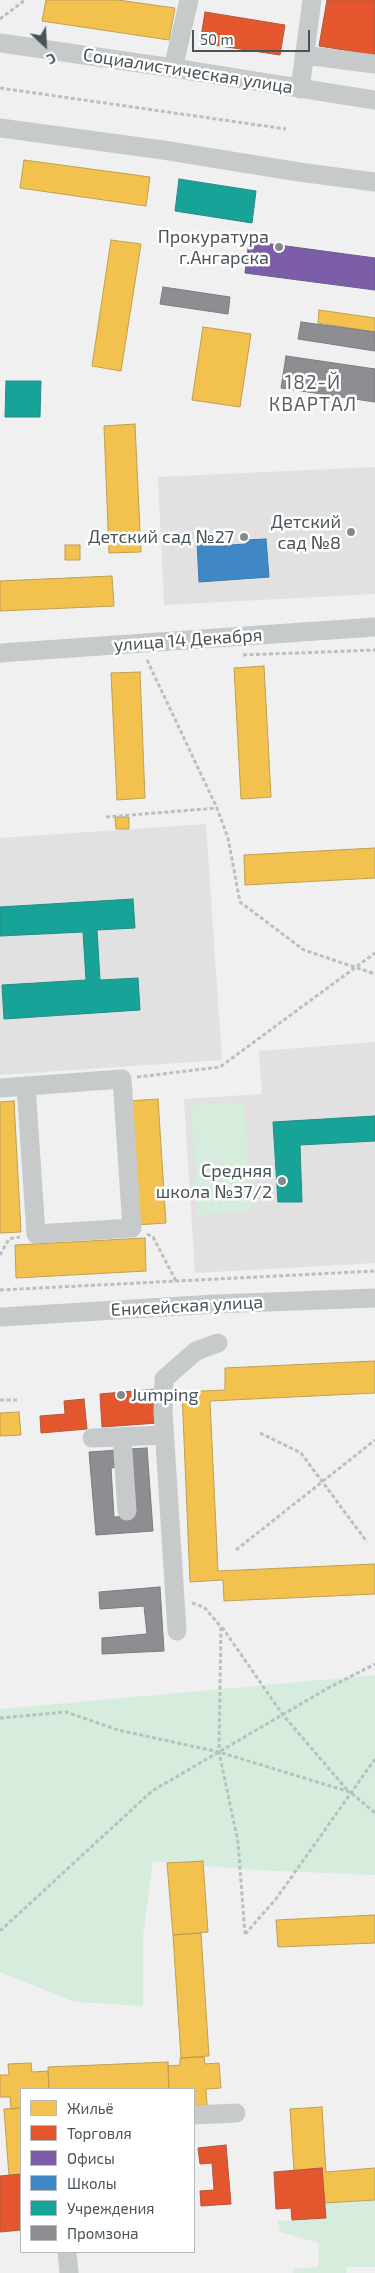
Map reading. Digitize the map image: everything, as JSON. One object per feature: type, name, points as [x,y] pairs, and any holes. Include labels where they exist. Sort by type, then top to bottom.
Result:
[{"type":"street","points":[[173,68],[189,0]]},
{"type":"street","points":[[300,89],[312,0]]},
{"type":"street","name":"Социалистическая улица","points":[[0,43],[375,100]]},
{"type":"street","points":[[304,56],[375,64]]},
{"type":"street","points":[[0,128],[375,182]]},
{"type":"street","name":"улица 14 Декабря","points":[[0,653],[375,627]]},
{"type":"street","points":[[0,1088],[26,1086],[122,1079],[132,1228],[36,1234],[26,1086]]},
{"type":"street","name":"Енисейская улица","points":[[0,1317],[215,1304],[375,1298]]},
{"type":"street","points":[[177,1631],[164,1435],[164,1379],[196,1352],[218,1343]]},
{"type":"street","points":[[92,1438],[164,1435]]},
{"type":"street","points":[[122,1437],[127,1511]]},
{"type":"street","points":[[195,2115],[236,2113]]},
{"type":"street","points":[[67,2253],[69,2273]]},
{"type":"path","points":[[0,19],[25,0]]},
{"type":"path","points":[[0,88],[286,129]]},
{"type":"path","points":[[242,655],[375,650]]},
{"type":"path","points":[[147,660],[217,808],[228,838],[240,902],[304,950],[375,974]]},
{"type":"path","points":[[138,661],[157,660]]},
{"type":"path","points":[[106,817],[217,808]]},
{"type":"path","points":[[122,1079],[220,1068],[375,953]]},
{"type":"path","points":[[132,1228],[152,1237],[176,1281]]},
{"type":"path","points":[[0,1255],[9,1239],[36,1234]]},
{"type":"path","points":[[0,1290],[375,1271]]},
{"type":"path","points":[[0,1400],[19,1400]]},
{"type":"path","points":[[260,1433],[301,1453],[367,1542]]},
{"type":"path","points":[[236,1550],[375,1440]]},
{"type":"path","points":[[192,1603],[204,1607],[221,1626],[283,1715],[350,1792],[375,1813]]},
{"type":"path","points":[[221,1626],[219,1752],[238,1842],[245,1934],[276,1899],[375,1758]]},
{"type":"path","points":[[0,1931],[152,1791],[375,1664]]},
{"type":"path","points":[[0,1718],[66,1712],[118,1730],[219,1752],[350,1792]]},
{"type":"shaded area","name":"Детский сад №27","points":[[375,467],[375,594],[164,605],[158,477]]},
{"type":"shaded area","points":[[206,824],[222,1060],[0,1075],[0,838]]},
{"type":"shaded area","name":"Средняя школа №37/2","points":[[375,1042],[375,1263],[195,1273],[184,1099],[262,1094],[259,1051]]},
{"type":"green space","points":[[244,1102],[251,1211],[198,1215],[191,1105]]},
{"type":"green space","points":[[375,1675],[375,1875],[254,1870],[153,1861],[143,1937],[143,2006],[75,2002],[0,1972],[0,1709]]},
{"type":"green space","points":[[375,2200],[375,2267],[347,2267],[346,2273],[293,2273],[293,2269],[318,2267],[319,2243],[280,2232],[278,2221],[325,2218],[324,2203]]},
{"type":"building: Жильё","points":[[46,0],[118,0],[175,8],[169,40],[42,21]]},
{"type":"building: Жильё","points":[[24,160],[150,177],[146,206],[20,188]]},
{"type":"building: Жильё","points":[[111,240],[141,244],[121,371],[92,366]]},
{"type":"building: Жильё","points":[[319,310],[375,318],[375,332],[318,323]]},
{"type":"building: Жильё","points":[[203,327],[251,334],[240,407],[192,400]]},
{"type":"building: Жильё","points":[[135,424],[141,552],[109,553],[104,426]]},
{"type":"building: Жильё","points":[[65,545],[80,545],[80,560],[65,560]]},
{"type":"building: Жильё","points":[[112,576],[114,606],[0,611],[0,581]]},
{"type":"building: Жильё","points":[[264,666],[271,797],[241,799],[234,668]]},
{"type":"building: Жильё","points":[[140,672],[145,798],[117,800],[111,673]]},
{"type":"building: Жильё","points":[[115,817],[129,817],[129,829],[116,829]]},
{"type":"building: Жильё","points":[[375,848],[375,878],[245,885],[244,855]]},
{"type":"building: Жильё","points":[[158,1099],[166,1223],[136,1225],[128,1101]]},
{"type":"building: Жильё","points":[[14,1101],[21,1232],[0,1233],[0,1102]]},
{"type":"building: Жильё","points":[[145,1238],[146,1271],[16,1278],[15,1245]]},
{"type":"building: Жильё","points":[[375,1361],[375,1393],[210,1401],[218,1571],[375,1564],[375,1594],[224,1601],[223,1580],[190,1582],[182,1392],[225,1390],[225,1368]]},
{"type":"building: Жильё","points":[[19,1412],[21,1435],[0,1436],[0,1413]]},
{"type":"building: Жильё","points":[[203,1861],[208,1932],[173,1935],[167,1863]]},
{"type":"building: Жильё","points":[[375,1915],[375,1943],[278,1947],[276,1920]]},
{"type":"building: Жильё","points":[[201,1933],[209,2056],[181,2058],[173,1935]]},
{"type":"building: Жильё","points":[[204,2057],[205,2064],[219,2063],[221,2088],[206,2089],[207,2105],[195,2106],[195,2088],[169,2088],[168,2066],[180,2065],[180,2058]]},
{"type":"building: Жильё","points":[[168,2062],[169,2088],[49,2088],[48,2067]]},
{"type":"building: Жильё","points":[[31,2063],[32,2072],[48,2071],[49,2088],[20,2088],[20,2108],[11,2109],[10,2097],[0,2097],[0,2075],[9,2075],[8,2064]]},
{"type":"building: Жильё","points":[[322,2107],[326,2172],[375,2168],[375,2200],[324,2203],[322,2168],[294,2171],[290,2109]]},
{"type":"building: Жильё","points":[[20,2108],[20,2175],[9,2176],[4,2109]]},
{"type":"building: Торговля","points":[[327,0],[375,0],[375,55],[319,46]]},
{"type":"building: Торговля","points":[[205,12],[285,25],[280,55],[200,43]]},
{"type":"building: Торговля","points":[[156,1389],[158,1423],[102,1427],[100,1394]]},
{"type":"building: Торговля","points":[[84,1399],[87,1429],[41,1433],[40,1416],[65,1414],[64,1401]]},
{"type":"building: Торговля","points":[[226,2145],[231,2204],[201,2206],[200,2191],[214,2190],[212,2163],[200,2164],[198,2148]]},
{"type":"building: Торговля","points":[[322,2168],[326,2218],[292,2220],[291,2208],[276,2209],[274,2172]]},
{"type":"building: Торговля","points":[[20,2174],[20,2230],[0,2232],[0,2176]]},
{"type":"building: Офисы","points":[[249,241],[375,258],[375,290],[245,273]]},
{"type":"building: Школы","points":[[266,539],[269,577],[199,582],[197,542],[216,541],[216,546],[246,544],[246,540]]},
{"type":"building: Учреждения","points":[[179,179],[256,191],[252,223],[175,211]]},
{"type":"building: Учреждения","points":[[6,381],[41,381],[40,417],[5,417]]},
{"type":"building: Учреждения","points":[[133,899],[135,928],[97,930],[100,980],[138,978],[140,1010],[4,1019],[2,985],[86,980],[83,932],[0,936],[0,907]]},
{"type":"building: Учреждения","name":"Средняя школа №37/2","points":[[375,1116],[375,1141],[300,1145],[302,1202],[278,1202],[273,1122]]},
{"type":"building: Промзона","points":[[163,287],[230,297],[228,314],[160,304]]},
{"type":"building: Промзона","points":[[301,322],[375,332],[375,351],[298,339]]},
{"type":"building: Промзона","points":[[286,356],[375,369],[375,402],[281,388]]},
{"type":"building: Промзона","points":[[147,1448],[153,1531],[96,1535],[89,1452],[119,1450],[120,1467],[111,1468],[114,1517],[133,1516],[128,1449]]},
{"type":"building: Промзона","points":[[160,1587],[164,1651],[102,1654],[102,1638],[147,1634],[144,1606],[100,1609],[99,1592]]},
{"type":"place","name":"Прокуратура г.Ангарска","points":[[279,247]]},
{"type":"place","name":"Детский сад №8","points":[[351,532]]},
{"type":"place","name":"Детский сад №27","points":[[244,537]]},
{"type":"place","name":"Средняя школа №37/2","points":[[282,1181]]},
{"type":"place","name":"Jumping","points":[[121,1395]]},
{"type":"district","name":"182-Й КВАРТАЛ","points":[[313,394]]}]
